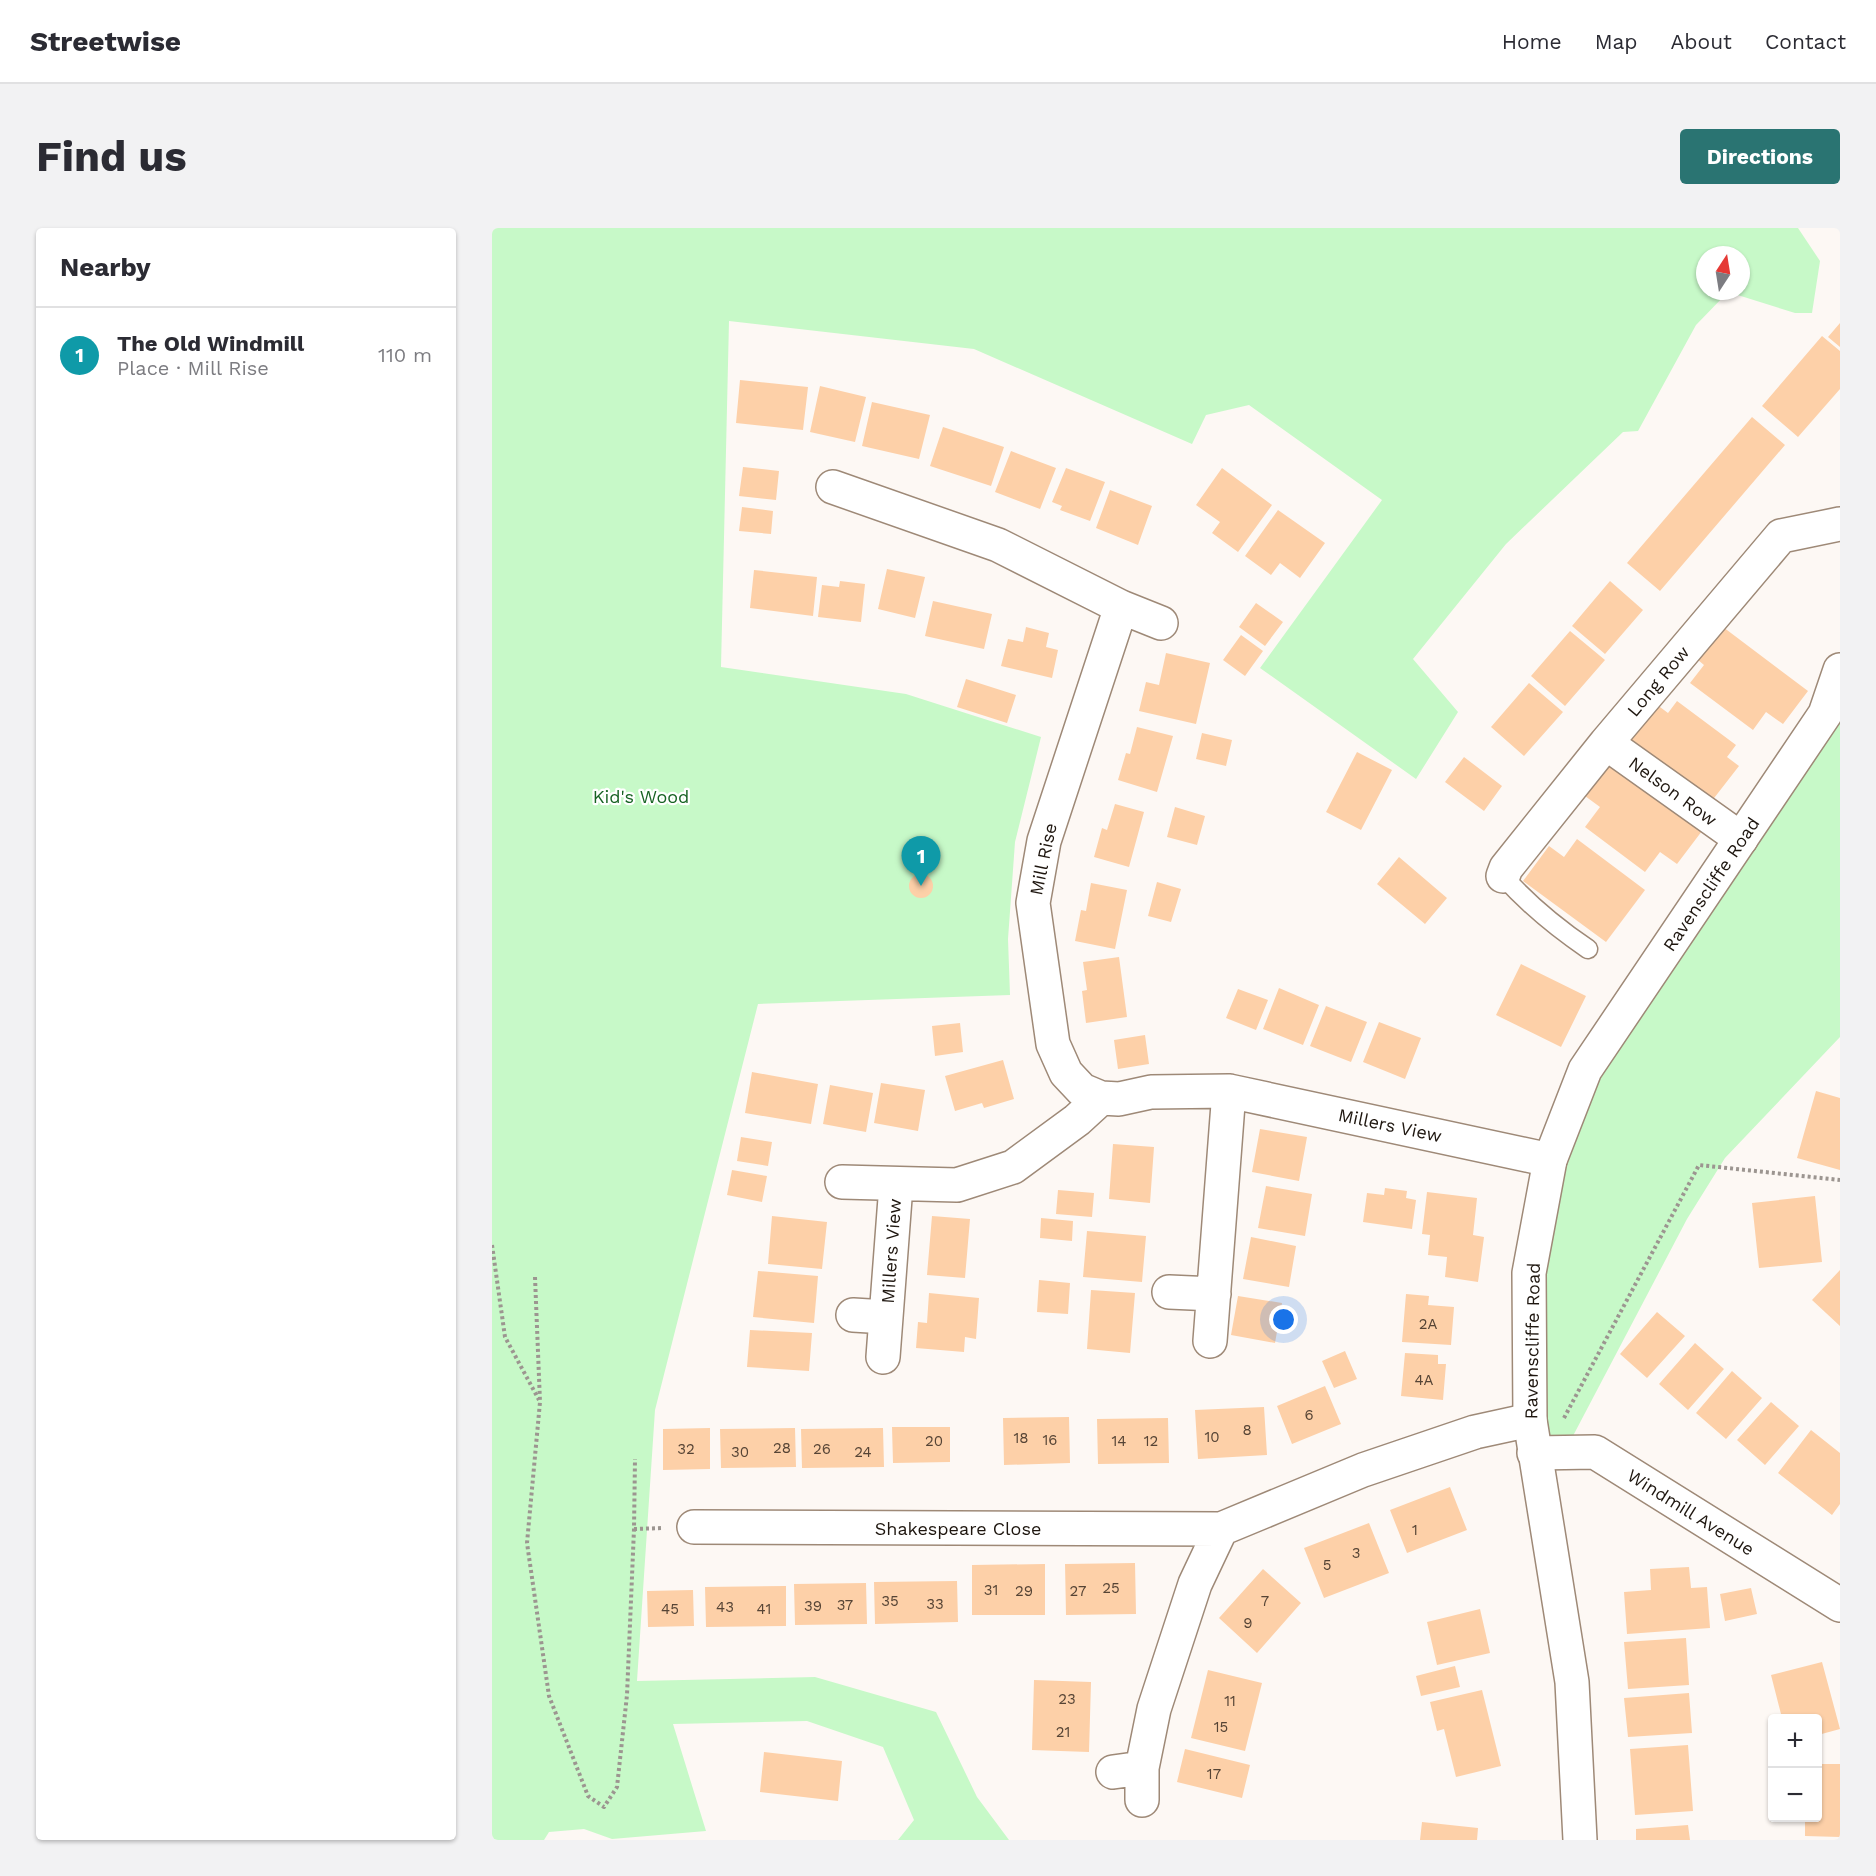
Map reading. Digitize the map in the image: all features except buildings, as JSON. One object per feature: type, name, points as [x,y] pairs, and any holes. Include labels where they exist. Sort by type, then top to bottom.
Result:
[{"type":"street","points":[[834,487],[998,545],[1120,606],[1161,623]]},
{"type":"street","name":"Long Row","points":[[1503,876],[1506,868],[1606,743],[1780,536],[1840,524]]},
{"type":"street","name":"Mill Rise","points":[[1101,1098],[1082,1090],[1066,1073],[1053,1044],[1033,903],[1044,841],[1120,606]]},
{"type":"street","name":"Ravenscliffe Road","points":[[1580,1840],[1572,1682],[1539,1453],[1530,1420],[1529,1273],[1550,1160],[1585,1070],[1825,714],[1840,670]]},
{"type":"street","name":"Nelson Row","points":[[1606,743],[1741,839]]},
{"type":"street","points":[[1210,1341],[1229,1091]]},
{"type":"street","name":"Millers View","points":[[842,1182],[957,1185],[1013,1167],[1077,1120],[1101,1098],[1119,1099],[1151,1092],[1229,1091],[1550,1160]]},
{"type":"street","name":"Millers View","points":[[883,1357],[896,1185]]},
{"type":"street","points":[[1169,1292],[1214,1294]]},
{"type":"street","name":"Millers View","points":[[853,1315],[886,1317]]},
{"type":"street","name":"Shakespeare Close","points":[[694,1527],[1221,1529],[1363,1470],[1475,1432],[1530,1420]]},
{"type":"street","name":"Windmill Avenue","points":[[1539,1453],[1595,1452],[1840,1605]]},
{"type":"street","points":[[1142,1800],[1127,1770],[1154,1710],[1195,1584],[1221,1529]]},
{"type":"lane","points":[[1503,876],[1555,926],[1588,949]]},
{"type":"path","points":[[1539,1453],[1700,1165],[1840,1180]]},
{"type":"path","points":[[492,1245],[505,1337],[540,1402]]},
{"type":"path","points":[[535,1277],[540,1402],[527,1543],[549,1696],[588,1796],[604,1807],[617,1787],[627,1695],[635,1459]]},
{"type":"green space","name":"Kid's Wood","points":[[492,228],[1798,228],[1820,261],[1812,313],[1795,313],[1750,299],[1750,246],[1696,246],[1696,300],[1720,300],[1696,325],[1638,431],[1623,432],[1506,544],[1413,659],[1458,712],[1416,779],[1260,668],[1382,500],[1249,405],[1206,415],[1192,444],[974,349],[729,321],[721,667],[906,694],[1041,737],[1015,842],[1008,939],[1010,995],[758,1004],[655,1410],[637,1681],[815,1677],[936,1712],[977,1797],[1009,1840],[898,1840],[914,1820],[883,1747],[807,1721],[673,1724],[706,1831],[612,1839],[584,1829],[549,1832],[544,1840],[492,1840]]},
{"type":"green space","points":[[1840,702],[1840,1037],[1725,1158],[1687,1219],[1564,1453],[1534,1453],[1529,1348],[1585,1070]]},
{"type":"place","name":"The Old Windmill","points":[[921,886]]}]
